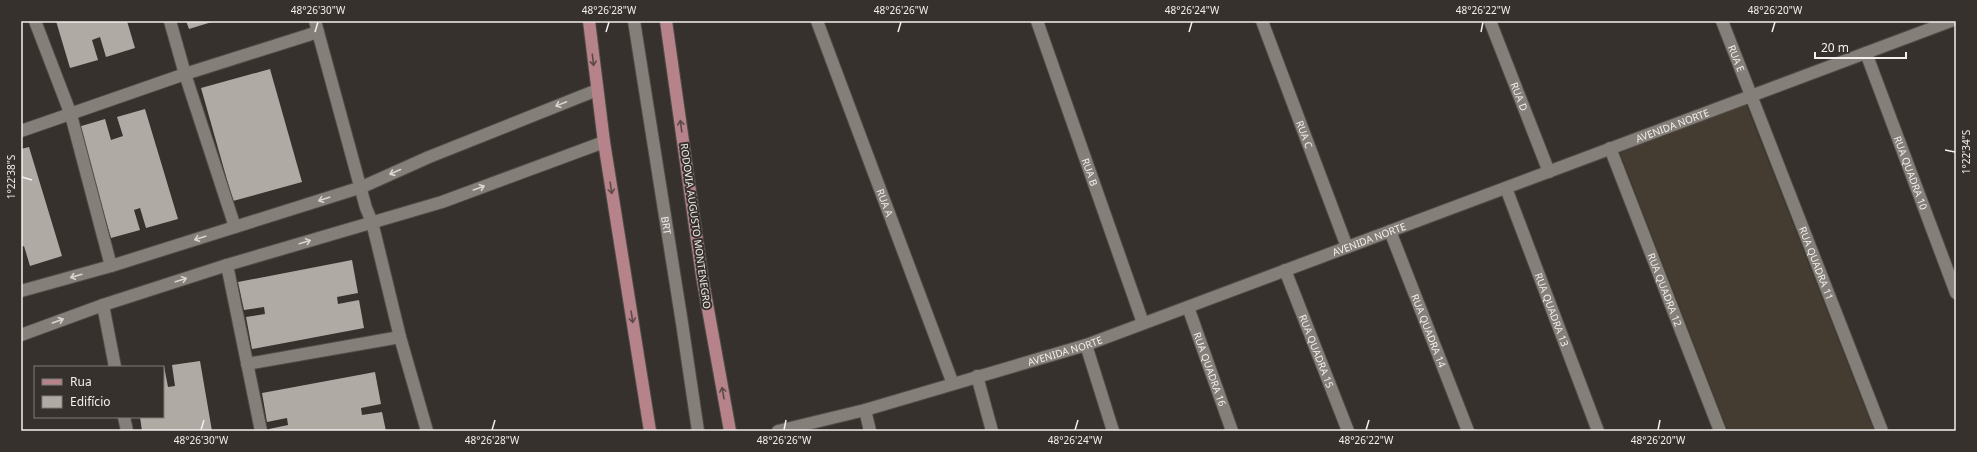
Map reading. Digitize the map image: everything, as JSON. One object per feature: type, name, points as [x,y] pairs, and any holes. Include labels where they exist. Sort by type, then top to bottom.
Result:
[{"type":"main road","points":[[588,21],[604,142],[650,431]]},
{"type":"main road","name":"RODOVIA AUGUSTO MONTENEGRO","points":[[666,21],[702,276],[730,431]]},
{"type":"street","points":[[35,21],[71,115],[111,266]]},
{"type":"street","points":[[170,21],[185,74],[235,227]]},
{"type":"street","name":"BRT","points":[[634,21],[698,431]]},
{"type":"street","name":"RUA A","points":[[817,21],[953,384]]},
{"type":"street","name":"RUA B","points":[[1037,21],[1143,324]]},
{"type":"street","name":"RUA C","points":[[1262,21],[1347,247]]},
{"type":"street","name":"RUA D","points":[[1490,21],[1549,172]]},
{"type":"street","name":"RUA E","points":[[1722,21],[1752,96]]},
{"type":"street","name":"AVENIDA NORTE","points":[[778,431],[865,410],[1086,345],[1951,21]]},
{"type":"street","points":[[21,131],[71,115],[316,27],[362,187],[366,208],[372,222],[400,337],[427,431]]},
{"type":"street","name":"RUA QUADRA 10","points":[[1866,53],[1956,293]]},
{"type":"street","points":[[21,291],[111,266],[362,187],[429,157],[597,90]]},
{"type":"street","name":"RUA QUADRA 11","points":[[1752,96],[1882,431]]},
{"type":"street","points":[[21,335],[103,305],[227,265],[442,202],[604,142]]},
{"type":"street","name":"RUA QUADRA 12","points":[[1610,148],[1720,431]]},
{"type":"street","name":"RUA QUADRA 13","points":[[1506,188],[1598,431]]},
{"type":"street","name":"RUA QUADRA 14","points":[[1390,231],[1468,431]]},
{"type":"street","points":[[227,265],[261,431]]},
{"type":"street","name":"RUA QUADRA 15","points":[[1285,270],[1348,431]]},
{"type":"street","points":[[103,305],[115,366]]},
{"type":"street","name":"RUA QUADRA 16","points":[[1188,307],[1232,431]]},
{"type":"street","points":[[247,364],[400,337]]},
{"type":"street","points":[[1086,345],[1113,431]]},
{"type":"street","points":[[977,376],[992,431]]},
{"type":"street","points":[[865,410],[870,431]]},
{"type":"street","points":[[124,418],[127,431]]},
{"type":"shaded area","points":[[1744,99],[1874,431],[1728,431],[1620,153]]},
{"type":"building","points":[[56,21],[127,21],[135,48],[106,57],[100,37],[92,40],[98,60],[70,68]]},
{"type":"building","points":[[186,21],[215,21],[189,29]]},
{"type":"building","points":[[270,69],[302,182],[233,201],[201,88]]},
{"type":"building","points":[[145,109],[178,219],[146,228],[140,208],[134,210],[140,230],[111,238],[78,127],[105,119],[111,140],[123,136],[117,117]]},
{"type":"building","points":[[29,147],[62,256],[30,266],[24,246],[21,247],[21,149]]},
{"type":"building","points":[[352,260],[358,293],[337,297],[338,304],[359,300],[364,328],[252,349],[246,317],[265,314],[264,307],[244,310],[238,282]]},
{"type":"building","points":[[200,361],[212,431],[142,431],[140,418],[164,418],[164,366],[168,387],[175,386],[172,365]]},
{"type":"building","points":[[375,372],[381,404],[361,408],[362,415],[382,412],[386,431],[270,431],[269,429],[288,425],[287,418],[267,422],[262,393]]}]
